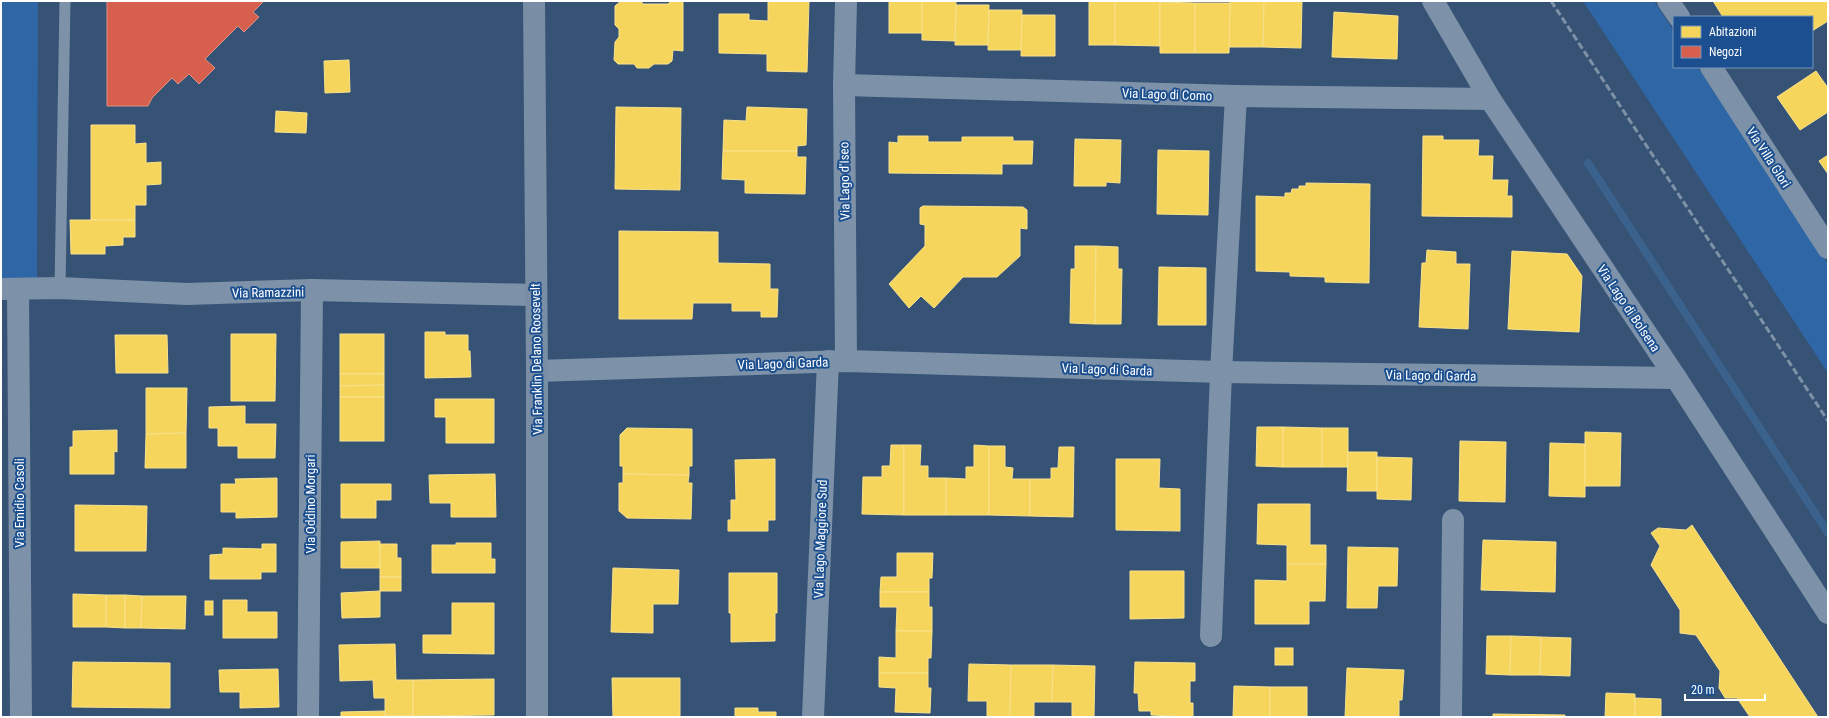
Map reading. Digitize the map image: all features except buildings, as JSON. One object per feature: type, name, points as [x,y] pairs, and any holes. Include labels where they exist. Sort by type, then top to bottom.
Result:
[{"type":"main road","name":"Via Franklin Delano Roosevelt","points":[[534,1],[537,371],[537,717]]},
{"type":"street","name":"Via Lago d'Iseo","points":[[837,361],[846,1]]},
{"type":"street","points":[[1668,1],[1677,16]]},
{"type":"street","name":"Via Lago di Bolsena","points":[[1436,3],[1490,99],[1676,378],[1828,613]]},
{"type":"street","name":"Via Villa Glori","points":[[1712,68],[1828,248]]},
{"type":"street","name":"Via Lago di Como","points":[[844,85],[1236,96],[1490,99]]},
{"type":"street","points":[[1210,636],[1221,372],[1236,96]]},
{"type":"street","name":"Via Ramazzini","points":[[9,289],[60,288],[187,294],[312,290],[536,295]]},
{"type":"street","name":"Via Emidio Casoli","points":[[9,289],[21,717]]},
{"type":"street","name":"Via Oddino Morgari","points":[[308,717],[312,290]]},
{"type":"street","name":"Via Lago di Garda","points":[[537,371],[837,361],[1221,372],[1676,378]]},
{"type":"street","name":"Via Lago Maggiore Sud","points":[[813,717],[837,361]]},
{"type":"street","points":[[1451,717],[1453,520]]},
{"type":"lane","points":[[60,288],[65,1]]},
{"type":"shaded area","points":[[1,1],[38,1],[37,281],[1,281]]},
{"type":"shaded area","points":[[1583,1],[1654,1],[1673,30],[1673,68],[1699,68],[1828,264],[1828,373]]},
{"type":"waterway","points":[[1588,163],[1828,533]]},
{"type":"railway","points":[[1551,1],[1828,421]]}]
